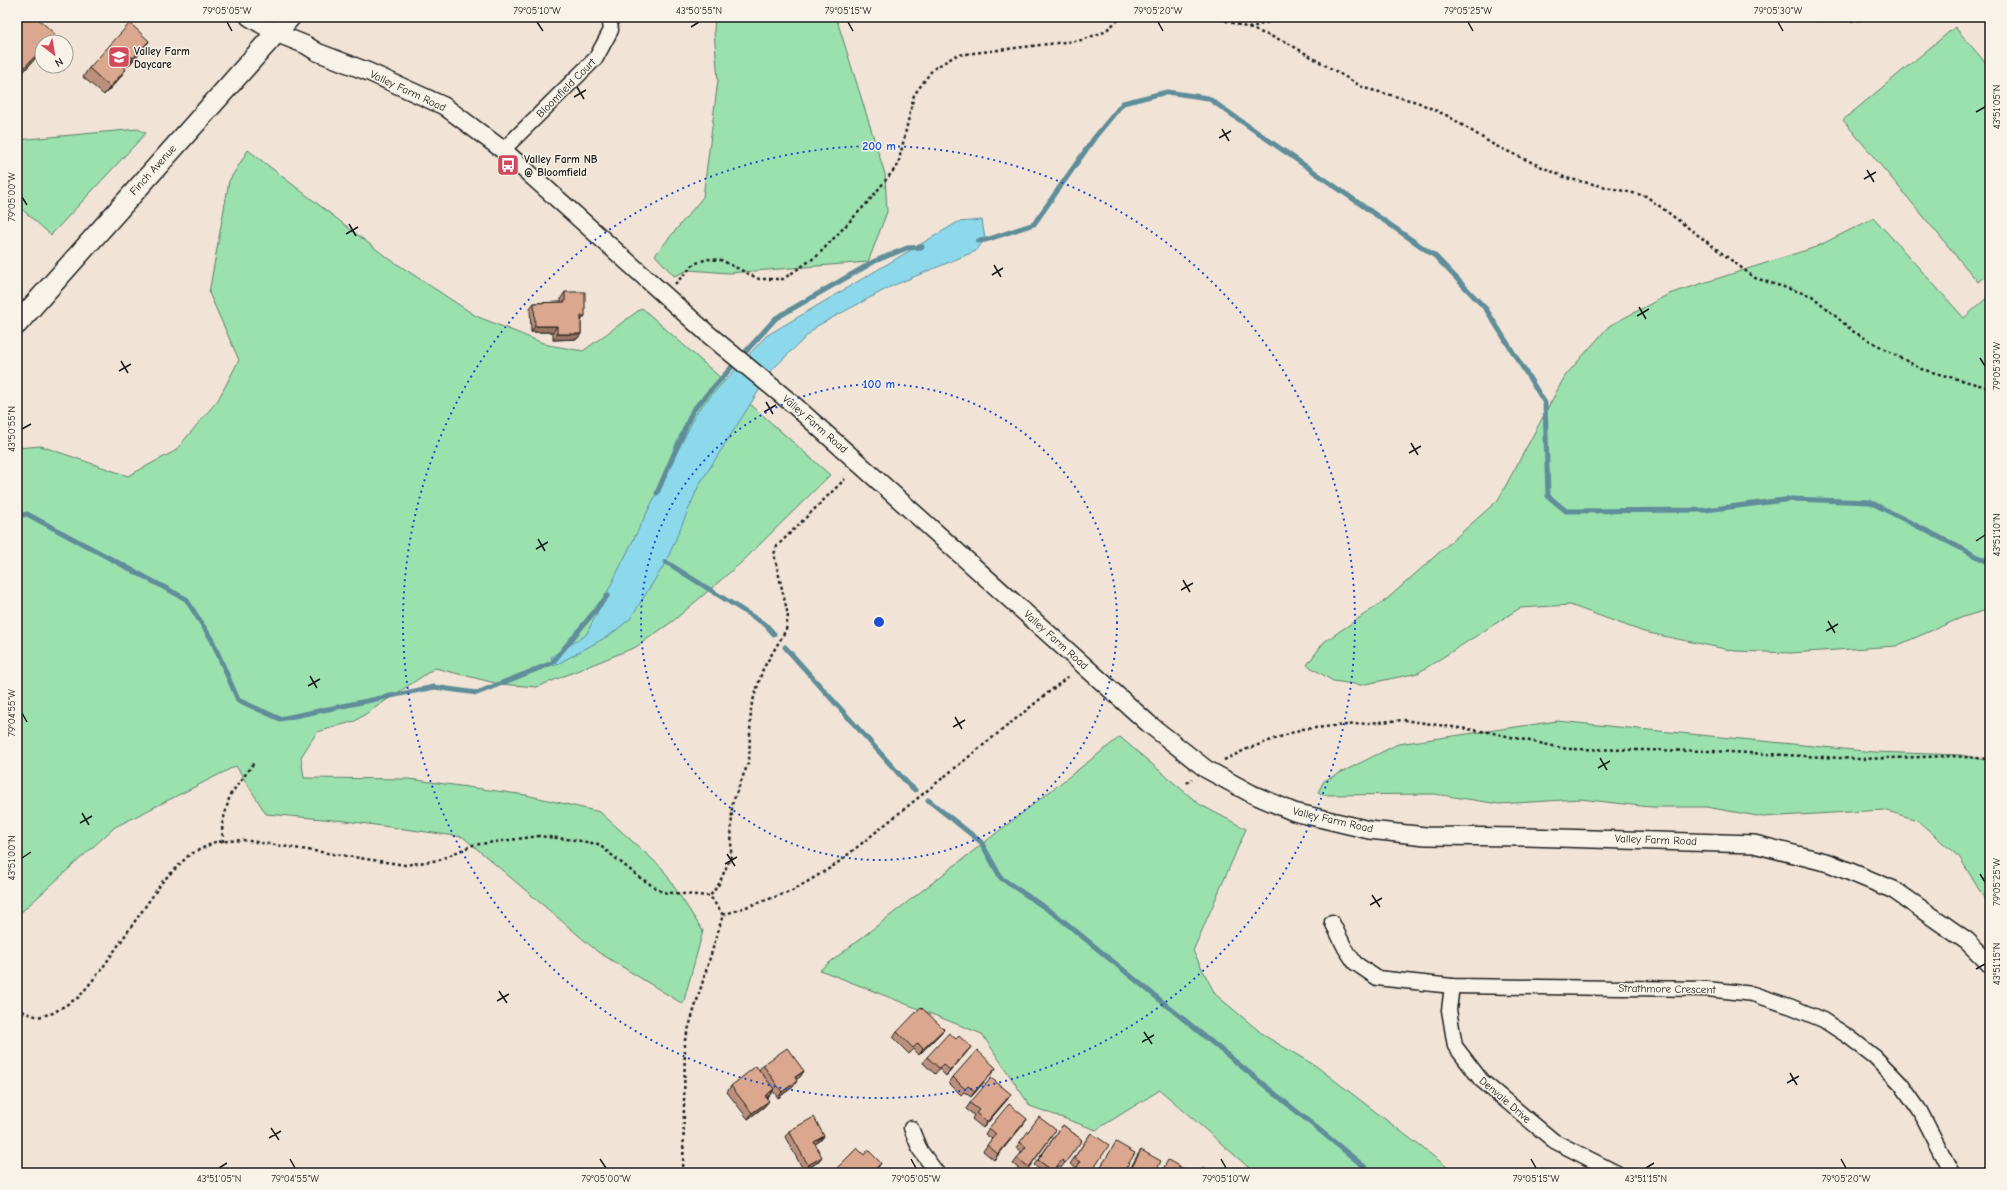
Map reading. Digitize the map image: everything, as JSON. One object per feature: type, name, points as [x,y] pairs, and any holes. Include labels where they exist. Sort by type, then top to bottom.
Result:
[{"type":"main road","name":"Finch Avenue","points":[[17,324],[290,17]]},
{"type":"street","name":"Valley Farm Road","points":[[249,17],[317,52],[369,72],[444,106],[504,150],[708,334],[796,406],[1149,724],[1206,769],[1252,794],[1294,812],[1369,830],[1426,836],[1582,838],[1754,844],[1829,863],[1894,890],[1967,941],[1990,964]]},
{"type":"street","name":"Bloomfield Court","points":[[504,150],[596,58],[611,30],[609,17]]},
{"type":"street","name":"Strathmore Crescent","points":[[1332,922],[1345,948],[1355,963],[1377,978],[1452,986],[1707,988],[1753,994],[1792,1007],[1822,1020],[1849,1037],[1875,1058],[1901,1084],[1920,1111],[1952,1173]]},
{"type":"street","name":"Denvale Drive","points":[[1452,986],[1449,1010],[1456,1046],[1481,1080],[1554,1142],[1617,1173]]},
{"type":"street","points":[[911,1128],[920,1150],[937,1173]]},
{"type":"path","points":[[664,295],[694,264],[707,260],[721,260],[759,279],[783,279],[816,256],[868,202],[898,165],[914,95],[933,69],[957,55],[1082,40],[1104,32],[1122,17]]},
{"type":"path","points":[[1214,17],[1286,42],[1364,88],[1417,102],[1448,116],[1494,145],[1566,178],[1646,196],[1755,278],[1812,296],[1854,332],[1921,370],[1990,388]]},
{"type":"path","points":[[1249,28],[1286,17]]},
{"type":"path","points":[[1810,17],[1818,21],[1860,20],[1866,17]]},
{"type":"path","points":[[710,896],[719,884],[731,856],[732,804],[749,762],[751,706],[762,669],[786,630],[788,615],[774,554],[777,546],[845,479]]},
{"type":"path","points":[[723,915],[792,891],[835,865],[1064,680],[1082,663]]},
{"type":"path","points":[[1187,783],[1206,769],[1247,749],[1302,729],[1403,720],[1488,732],[1567,749],[1712,751],[1859,759],[1953,756],[1990,759]]},
{"type":"path","points":[[223,842],[222,825],[230,795],[254,763]]},
{"type":"path","points":[[17,1008],[26,1014],[38,1017],[53,1013],[79,997],[101,970],[163,881],[189,855],[215,842],[243,840],[405,865],[439,860],[473,845],[539,836],[598,844],[662,892],[710,896]]},
{"type":"path","points":[[710,896],[723,915]]},
{"type":"path","points":[[683,1173],[685,1040],[723,915]]},
{"type":"green space","points":[[715,17],[836,17],[885,174],[887,212],[868,262],[729,273],[689,270],[674,276],[655,255],[703,197],[718,80],[714,31]]},
{"type":"green space","points":[[1955,27],[1990,68],[1990,272],[1978,282],[1843,120]]},
{"type":"green space","points":[[138,129],[146,133],[51,235],[17,205],[17,140]]},
{"type":"green space","points":[[248,150],[385,256],[476,316],[548,345],[583,351],[642,308],[830,475],[742,562],[673,621],[636,647],[537,687],[499,684],[435,668],[355,721],[317,732],[301,757],[304,778],[409,779],[526,795],[600,812],[662,868],[703,931],[683,1004],[598,952],[463,837],[346,821],[266,814],[236,766],[115,827],[17,916],[17,448],[41,446],[128,476],[175,451],[218,400],[239,360],[209,293],[229,181]]},
{"type":"green space","points":[[1874,218],[1964,318],[1990,295],[1990,609],[1963,617],[1896,646],[1791,653],[1735,651],[1644,632],[1570,605],[1520,608],[1418,673],[1361,685],[1333,681],[1307,665],[1324,642],[1387,599],[1498,500],[1565,376],[1609,326],[1669,294],[1816,247]]},
{"type":"green space","points":[[1557,721],[1874,752],[1961,755],[1990,761],[1990,908],[1960,858],[1917,820],[1884,810],[1763,817],[1706,807],[1650,807],[1580,799],[1499,804],[1435,794],[1324,795],[1318,792],[1324,781],[1398,744]]},
{"type":"green space","points":[[1120,737],[1199,804],[1246,829],[1193,951],[1215,994],[1265,1036],[1316,1066],[1455,1173],[1255,1173],[1160,1090],[1096,1130],[1030,1106],[982,1034],[820,970]]},
{"type":"water","points":[[982,220],[985,239],[976,251],[892,286],[817,326],[772,370],[699,485],[666,562],[630,619],[610,635],[554,666],[551,657],[586,635],[698,410],[766,336],[958,222]]},
{"type":"building","points":[[17,17],[36,17],[55,34],[34,34],[34,57],[22,70],[17,66]]},
{"type":"building","name":"Valley Farm Daycare","points":[[130,23],[149,41],[133,58],[130,56],[121,65],[126,69],[110,87],[89,68]]},
{"type":"building","points":[[565,292],[585,292],[585,316],[581,316],[581,334],[557,334],[557,326],[535,326],[534,303],[565,302]]},
{"type":"building","points":[[921,1007],[944,1029],[923,1049],[918,1043],[913,1048],[897,1032]]},
{"type":"building","points":[[949,1033],[956,1039],[959,1036],[971,1047],[950,1070],[943,1064],[939,1068],[927,1057]]},
{"type":"building","points":[[787,1048],[804,1071],[795,1077],[797,1081],[782,1092],[763,1065]]},
{"type":"building","points":[[977,1050],[996,1068],[975,1091],[968,1086],[965,1089],[953,1077]]},
{"type":"building","points":[[756,1066],[774,1089],[765,1096],[769,1101],[752,1113],[731,1086]]},
{"type":"building","points":[[991,1078],[1011,1094],[987,1122],[976,1113],[979,1110],[970,1103]]},
{"type":"building","points":[[1009,1104],[1027,1119],[998,1154],[987,1145],[996,1134],[989,1128]]},
{"type":"building","points":[[814,1117],[824,1136],[814,1142],[822,1157],[808,1165],[789,1131]]},
{"type":"building","points":[[1039,1117],[1056,1130],[1029,1167],[1017,1158],[1026,1147],[1020,1142]]},
{"type":"building","points":[[1063,1125],[1082,1140],[1065,1163],[1062,1160],[1053,1171],[1038,1160]]},
{"type":"building","points":[[1091,1133],[1109,1145],[1091,1173],[1078,1173],[1075,1171],[1080,1162],[1074,1158]]},
{"type":"building","points":[[1116,1142],[1135,1153],[1123,1173],[1097,1173]]},
{"type":"building","points":[[857,1148],[864,1155],[868,1150],[881,1163],[872,1173],[837,1173],[835,1170]]},
{"type":"building","points":[[1141,1150],[1161,1161],[1155,1173],[1129,1173]]},
{"type":"building","points":[[1168,1160],[1191,1173],[1161,1173]]},
{"type":"building","points":[[1203,1168],[1210,1173],[1200,1173]]},
{"type":"waterway","points":[[978,241],[986,240],[1034,224],[1095,137],[1123,103],[1167,92],[1208,98],[1435,256],[1486,309],[1545,403],[1548,496],[1566,511],[1706,510],[1792,499],[1870,502],[1990,563]]},
{"type":"waterway","points":[[657,493],[693,410],[776,318],[875,261],[907,248],[922,247]]},
{"type":"waterway","points":[[17,516],[27,514],[186,599],[212,640],[238,700],[280,719],[434,687],[477,693],[552,663],[608,595]]},
{"type":"waterway","points":[[666,562],[766,625],[774,634]]},
{"type":"waterway","points":[[785,647],[915,790]]},
{"type":"waterway","points":[[928,800],[981,842],[1001,878],[1056,915],[1372,1173]]},
{"type":"place","name":"Valley Farm Daycare","points":[[119,57]]},
{"type":"place","name":"Valley Farm NB @ Bloomfield","points":[[508,165]]}]
